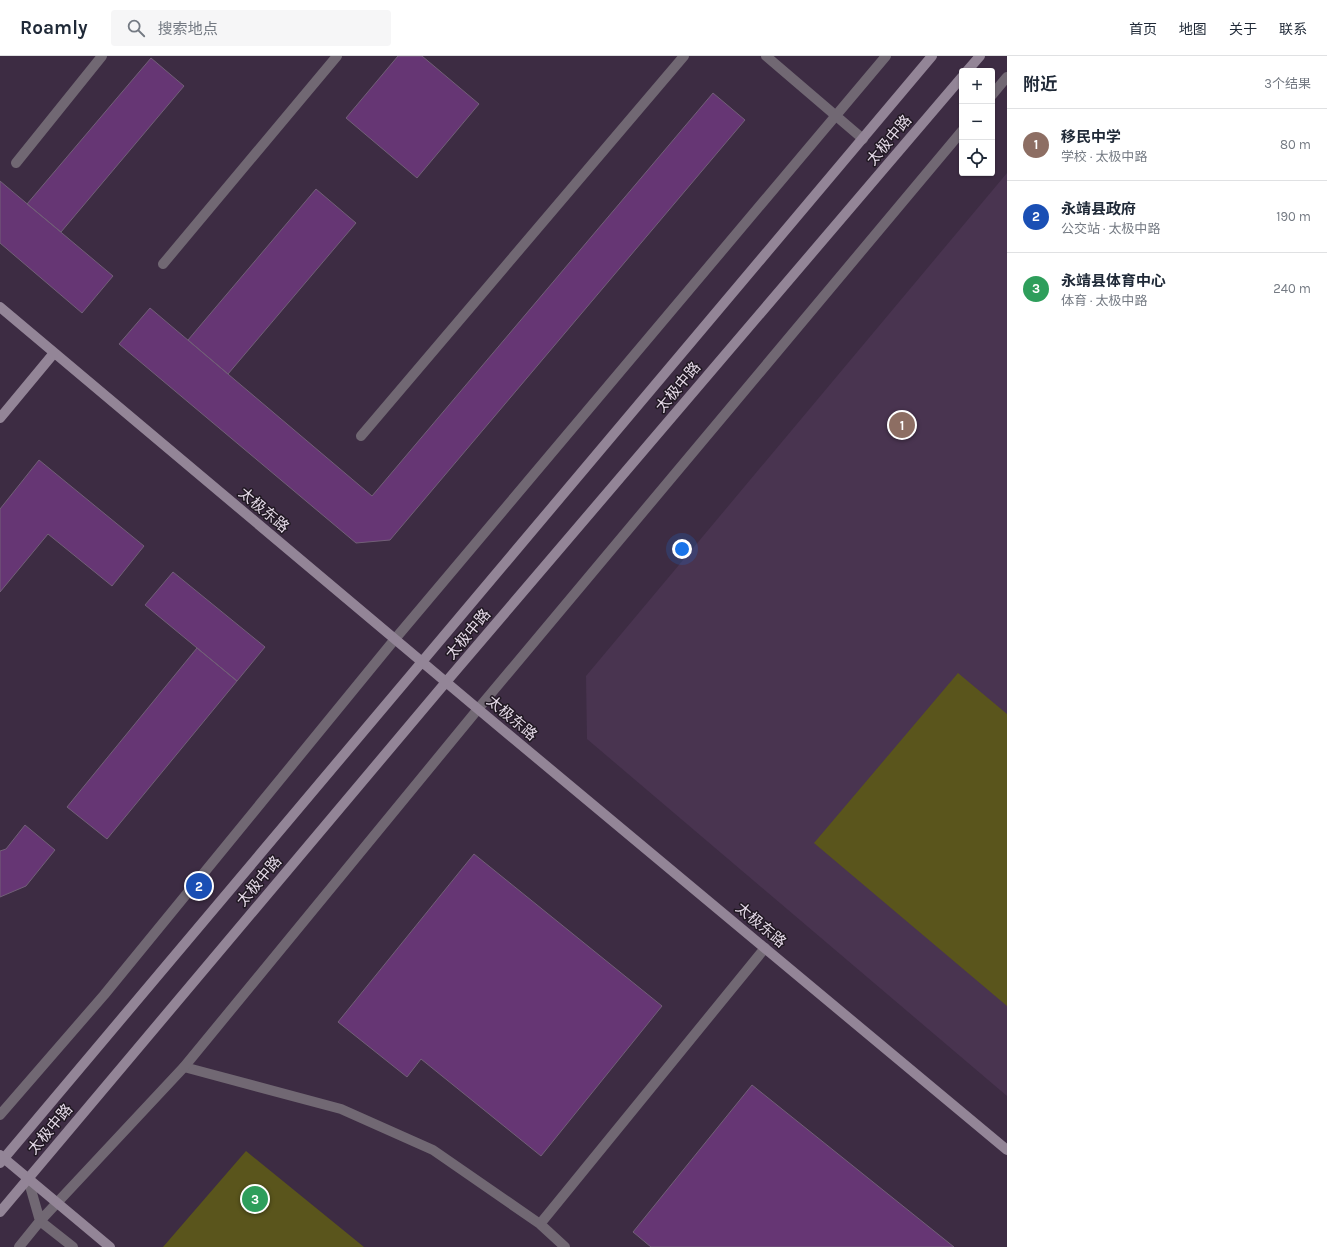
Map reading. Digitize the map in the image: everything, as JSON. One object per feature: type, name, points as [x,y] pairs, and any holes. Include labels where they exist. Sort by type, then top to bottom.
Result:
[{"type":"main road","name":"太极中路","points":[[1,1159],[932,56]]},
{"type":"main road","points":[[970,68],[980,56]]},
{"type":"main road","name":"太极中路","points":[[0,1212],[446,682],[959,81]]},
{"type":"main road","name":"太极东路","points":[[0,307],[478,709],[1007,1150]]},
{"type":"main road","points":[[0,418],[54,353]]},
{"type":"main road","points":[[1,1159],[28,1179],[110,1247]]},
{"type":"street","points":[[16,163],[102,56]]},
{"type":"street","points":[[163,264],[337,56]]},
{"type":"street","points":[[361,436],[684,56]]},
{"type":"street","points":[[766,56],[862,139]]},
{"type":"street","points":[[0,1115],[104,995],[395,639],[886,56]]},
{"type":"street","points":[[995,92],[1007,78]]},
{"type":"street","points":[[19,1247],[57,1203],[184,1067],[478,709],[959,135]]},
{"type":"street","points":[[540,1224],[765,948]]},
{"type":"street","points":[[184,1067],[341,1109],[433,1150],[540,1224],[565,1247]]},
{"type":"street","points":[[28,1179],[40,1222],[73,1247]]},
{"type":"shaded area","points":[[1007,173],[1007,1096],[587,739],[586,676]]},
{"type":"shaded area","points":[[958,673],[1007,714],[1007,1006],[814,843]]},
{"type":"shaded area","points":[[246,1151],[364,1247],[163,1247]]},
{"type":"building","points":[[398,56],[422,56],[479,104],[417,178],[346,118]]},
{"type":"building","points":[[151,58],[184,86],[61,232],[27,204]]},
{"type":"building","points":[[713,93],[745,120],[390,540],[356,543],[119,344],[150,308],[372,496]]},
{"type":"building","points":[[0,181],[113,276],[82,313],[0,243]]},
{"type":"building","points":[[316,189],[356,223],[228,374],[188,340]]},
{"type":"building","points":[[39,460],[144,546],[112,586],[48,534],[0,592],[0,509]]},
{"type":"building","points":[[173,572],[265,647],[237,681],[145,605]]},
{"type":"building","points":[[197,648],[237,681],[107,839],[67,807]]},
{"type":"building","points":[[25,825],[55,850],[26,886],[0,897],[0,851],[6,849]]},
{"type":"building","points":[[474,854],[662,1006],[541,1156],[421,1059],[407,1077],[338,1022]]},
{"type":"building","points":[[752,1085],[954,1247],[651,1247],[633,1232]]},
{"type":"place","name":"移民中学","points":[[902,425]]},
{"type":"place","name":"永靖县政府","points":[[199,886]]},
{"type":"place","name":"永靖县体育中心","points":[[255,1199]]}]
